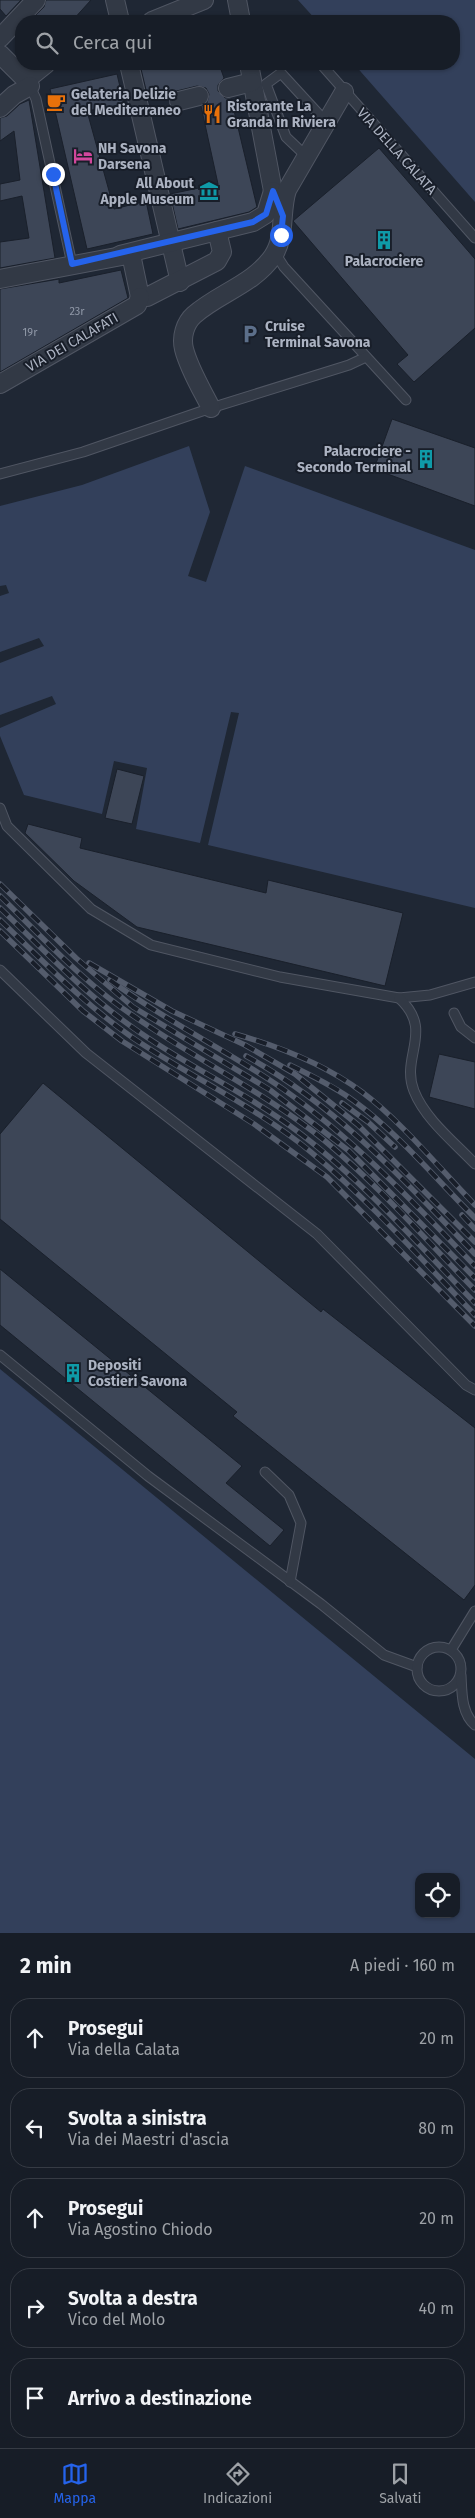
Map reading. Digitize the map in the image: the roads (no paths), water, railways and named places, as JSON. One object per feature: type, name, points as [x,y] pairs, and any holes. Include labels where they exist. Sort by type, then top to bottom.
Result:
[{"type":"street","points":[[22,15],[36,0]]},
{"type":"street","points":[[115,0],[119,15]]},
{"type":"street","points":[[170,15],[204,0]]},
{"type":"street","points":[[237,0],[240,15]]},
{"type":"street","points":[[0,38],[15,22]]},
{"type":"street","points":[[0,54],[15,70]]},
{"type":"street","points":[[15,70],[28,83]]},
{"type":"street","points":[[0,108],[40,70]]},
{"type":"street","points":[[130,70],[180,282]]},
{"type":"street","points":[[250,70],[273,191],[283,216]]},
{"type":"street","points":[[228,88],[252,82]]},
{"type":"street","points":[[211,408],[184,350],[184,330],[194,315],[242,285],[266,266],[275,253],[287,190],[344,92]]},
{"type":"street","points":[[179,101],[199,96]]},
{"type":"street","points":[[0,279],[120,255],[253,222],[266,214],[273,191]]},
{"type":"street","points":[[120,255],[128,255],[132,259],[140,297],[147,297],[180,282],[217,261],[222,252],[217,231]]},
{"type":"street","name":"VIA DEI CALAFATI","points":[[0,384],[137,305],[140,297]]},
{"type":"lane","name":"VIA DELLA CALATA","points":[[326,70],[475,238]]},
{"type":"lane","points":[[306,156],[286,137],[266,84],[281,73],[326,122]]},
{"type":"lane","points":[[28,83],[38,108],[72,264]]},
{"type":"lane","points":[[275,253],[284,267],[406,400]]},
{"type":"lane","points":[[1,474],[83,452],[211,408],[349,365],[366,357]]},
{"type":"lane","points":[[0,808],[7,826],[91,909],[151,944],[280,977],[399,998],[440,992],[475,982]]},
{"type":"lane","points":[[0,970],[86,1053],[317,1234],[466,1385],[475,1390]]},
{"type":"lane","points":[[399,998],[415,1016],[416,1042],[411,1067],[414,1090],[431,1118],[475,1164]]},
{"type":"lane","points":[[454,1013],[461,1027],[475,1038]]},
{"type":"lane","points":[[0,1355],[148,1476],[384,1655],[417,1667]]},
{"type":"lane","points":[[264,1472],[289,1495],[301,1523],[290,1582]]},
{"type":"lane","points":[[451,1650],[475,1611]]},
{"type":"lane","points":[[461,1675],[453,1687],[439,1691],[426,1686],[420,1681],[417,1667],[419,1660],[429,1649],[436,1646],[451,1650],[460,1660],[464,1706],[470,1721],[475,1725]]},
{"type":"water","points":[[298,0],[475,0],[475,202],[359,70],[460,70],[460,15],[312,15]]},
{"type":"water","points":[[189,446],[210,512],[188,576],[206,582],[245,466],[475,550],[475,908],[208,845],[239,713],[231,712],[200,843],[136,829],[147,768],[114,761],[102,814],[24,795],[0,736],[0,728],[56,704],[52,696],[0,715],[0,663],[44,646],[39,638],[0,652],[0,596],[9,593],[6,585],[0,586],[0,506],[82,485]]},
{"type":"water","points":[[0,1369],[475,1759],[475,1933],[0,1933]]},
{"type":"railway","points":[[0,884],[76,958],[133,1007],[270,1090],[349,1151],[475,1278]]},
{"type":"railway","points":[[0,896],[65,960],[117,1004],[159,1033],[279,1107],[325,1141],[383,1195],[475,1290]]},
{"type":"railway","points":[[0,908],[64,970],[114,1014],[153,1041],[260,1105],[325,1153],[391,1215],[475,1303]]},
{"type":"railway","points":[[0,920],[64,982],[115,1025],[155,1052],[268,1120],[311,1152],[354,1190],[475,1315]]},
{"type":"railway","points":[[0,931],[83,1011],[122,1041],[254,1124],[327,1177],[475,1326]]},
{"type":"railway","points":[[89,963],[172,1011],[245,1045],[295,1074],[358,1125],[475,1242]]},
{"type":"railway","points":[[110,980],[152,1009],[262,1075],[335,1129],[383,1173],[475,1266]]},
{"type":"railway","points":[[235,1034],[302,1057],[348,1082],[377,1104],[406,1131],[475,1205]]},
{"type":"railway","points":[[246,1056],[310,1097],[340,1121],[396,1172],[475,1254]]},
{"type":"railway","points":[[290,1065],[339,1091],[371,1114],[402,1142],[475,1218]]},
{"type":"railway","points":[[342,1103],[368,1122],[395,1147]]},
{"type":"railway","points":[[462,1215],[475,1229]]},
{"type":"place","name":"Gelateria Delizie del Mediterraneo","points":[[56,102]]},
{"type":"place","name":"Ristorante La Granda in Riviera","points":[[212,114]]},
{"type":"place","name":"NH Savona Darsena","points":[[83,156]]},
{"type":"place","name":"All About Apple Museum","points":[[209,191]]},
{"type":"place","name":"Palacrociere","points":[[384,240]]},
{"type":"place","name":"Cruise Terminal Savona","points":[[250,334]]},
{"type":"place","name":"Palacrociere - Secondo Terminal","points":[[426,459]]},
{"type":"place","name":"Depositi Costieri Savona","points":[[73,1373]]}]
